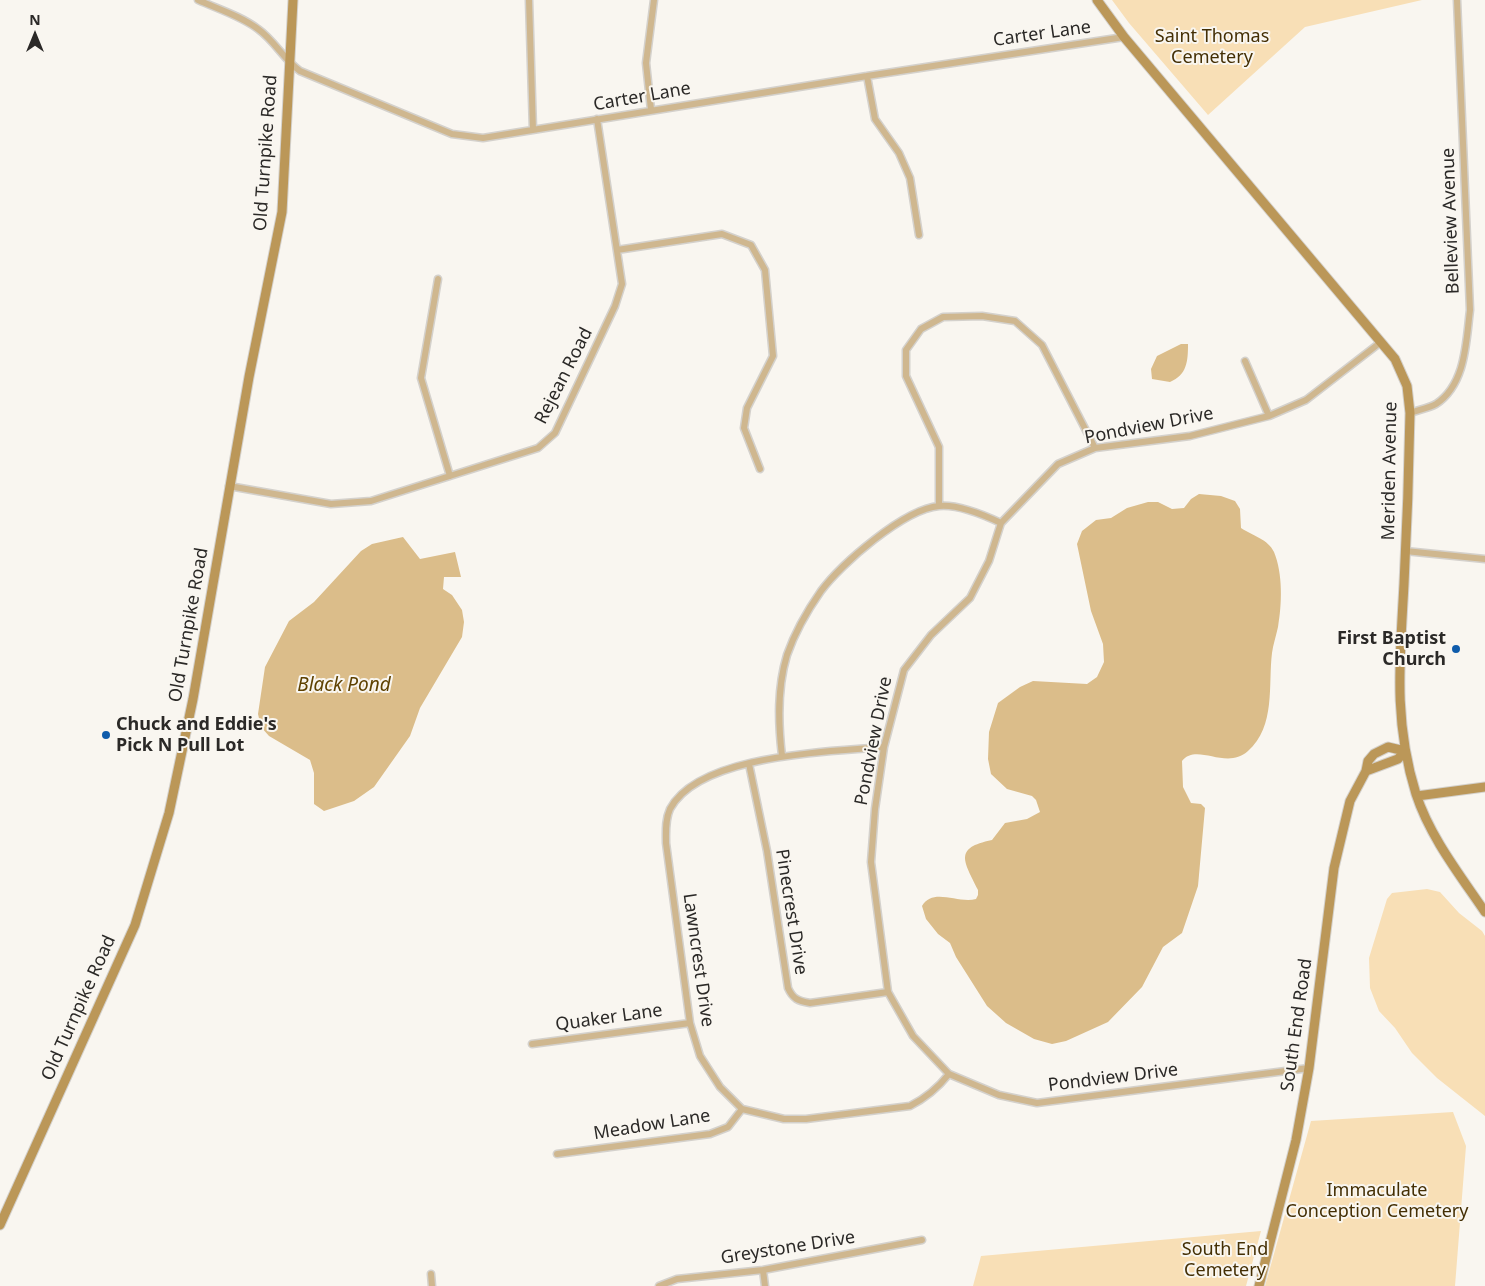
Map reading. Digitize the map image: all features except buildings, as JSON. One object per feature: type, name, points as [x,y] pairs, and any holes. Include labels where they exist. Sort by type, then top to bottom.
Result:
[{"type":"main road","name":"Old Turnpike Road","points":[[0,1225],[135,925],[169,813],[193,699],[229,486],[282,212],[293,0]]},
{"type":"main road","name":"Meriden Avenue","points":[[1097,0],[1124,38],[1395,359],[1407,386],[1410,413],[1398,690],[1405,751],[1417,796],[1449,859],[1485,912]]},
{"type":"main road","name":"South End Road","points":[[1259,1286],[1296,1140],[1309,1068],[1334,868],[1350,801],[1366,770],[1368,761],[1381,749],[1394,747],[1405,751]]},
{"type":"main road","points":[[1366,770],[1398,759],[1405,751]]},
{"type":"main road","points":[[1417,796],[1485,786]]},
{"type":"street","name":"Carter Lane","points":[[198,0],[243,20],[258,29],[300,71],[452,134],[483,138],[867,76],[1124,38]]},
{"type":"street","points":[[530,0],[533,130]]},
{"type":"street","points":[[651,110],[646,63],[654,0]]},
{"type":"street","name":"Belleview Avenue","points":[[1410,413],[1436,404],[1453,388],[1463,361],[1470,310],[1457,0]]},
{"type":"street","points":[[867,76],[875,119],[899,153],[910,178],[920,235]]},
{"type":"street","name":"Rejean Road","points":[[229,486],[331,504],[371,500],[538,448],[555,433],[615,306],[622,284],[596,119]]},
{"type":"street","points":[[617,250],[722,234],[751,245],[765,270],[773,356],[747,408],[744,428],[760,469]]},
{"type":"street","points":[[438,279],[421,378],[450,476]]},
{"type":"street","points":[[939,506],[939,447],[906,376],[906,350],[921,329],[943,317],[982,316],[1015,321],[1042,345],[1095,448]]},
{"type":"street","name":"Pondview Drive","points":[[1309,1068],[1036,1103],[999,1095],[949,1074],[913,1036],[888,992],[871,862],[875,809],[884,747],[904,670],[931,635],[970,598],[989,561],[1001,523],[1058,464],[1095,448],[1190,436],[1269,416],[1306,400],[1381,342]]},
{"type":"street","points":[[1245,361],[1269,416]]},
{"type":"street","points":[[782,756],[779,719],[780,690],[787,655],[800,624],[822,590],[865,548],[904,518],[939,506],[976,512],[1001,523]]},
{"type":"street","points":[[1405,551],[1485,559]]},
{"type":"street","name":"Lawncrest Drive","points":[[742,1110],[720,1087],[700,1056],[690,1023],[666,843],[669,811],[686,791],[719,772],[782,756],[884,747]]},
{"type":"street","name":"Pinecrest Drive","points":[[749,764],[768,852],[788,988],[792,996],[799,1002],[810,1003],[888,992]]},
{"type":"street","name":"Quaker Lane","points":[[532,1044],[690,1023]]},
{"type":"street","points":[[742,1110],[784,1119],[806,1119],[910,1106],[924,1099],[949,1074]]},
{"type":"street","name":"Meadow Lane","points":[[557,1154],[710,1134],[728,1127],[742,1110]]},
{"type":"street","name":"Greystone Drive","points":[[659,1286],[677,1279],[764,1270],[922,1240]]},
{"type":"street","points":[[764,1270],[765,1286]]},
{"type":"street","points":[[430,1274],[432,1286]]},
{"type":"green space","name":"Saint Thomas Cemetery","points":[[1112,0],[1422,0],[1305,27],[1208,115],[1129,23]]},
{"type":"green space","points":[[1427,889],[1440,892],[1459,913],[1482,931],[1485,936],[1485,1116],[1437,1078],[1412,1053],[1395,1028],[1379,1011],[1370,988],[1369,958],[1387,899],[1392,893]]},
{"type":"green space","name":"Immaculate Conception Cemetery","points":[[1453,1112],[1466,1146],[1455,1286],[1265,1286],[1311,1121]]},
{"type":"green space","name":"South End Cemetery","points":[[1261,1231],[1246,1286],[973,1286],[981,1256]]},
{"type":"water","points":[[1181,344],[1188,344],[1188,350],[1187,362],[1180,376],[1170,382],[1152,379],[1151,369],[1157,356]]},
{"type":"water","points":[[1199,494],[1221,496],[1235,501],[1240,509],[1241,528],[1268,544],[1274,552],[1277,561],[1281,589],[1280,609],[1272,653],[1267,717],[1257,741],[1248,751],[1239,756],[1221,758],[1196,754],[1188,756],[1182,761],[1183,787],[1191,803],[1201,804],[1205,808],[1198,886],[1182,933],[1163,947],[1142,987],[1108,1022],[1066,1041],[1052,1044],[1034,1039],[1006,1023],[987,1006],[956,957],[950,943],[938,934],[926,919],[922,906],[927,900],[939,897],[976,899],[978,890],[966,864],[965,857],[967,852],[971,847],[992,840],[1005,823],[1027,819],[1040,812],[1036,800],[1032,796],[1007,789],[991,774],[988,759],[989,732],[998,703],[1020,687],[1033,681],[1087,684],[1097,677],[1104,662],[1103,644],[1091,611],[1077,544],[1082,531],[1096,520],[1111,518],[1127,508],[1148,502],[1158,502],[1172,509],[1184,508],[1191,499]]},
{"type":"water","name":"Black Pond","points":[[403,537],[420,559],[455,552],[461,577],[444,577],[443,589],[452,595],[462,610],[464,622],[462,637],[420,708],[410,736],[374,787],[354,801],[324,811],[314,804],[314,773],[310,760],[269,736],[261,727],[258,714],[265,667],[289,621],[314,602],[361,551],[372,544]]},
{"type":"place","name":"First Baptist Church","points":[[1456,649]]},
{"type":"place","name":"Chuck and Eddie's Pick N Pull Lot","points":[[106,735]]}]
